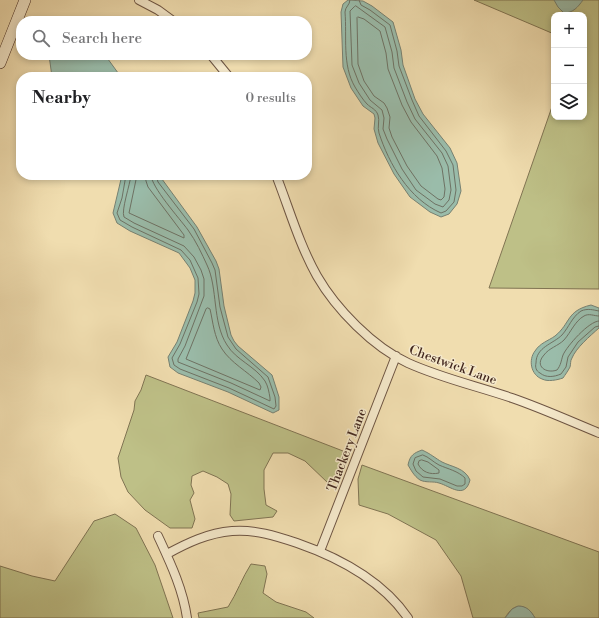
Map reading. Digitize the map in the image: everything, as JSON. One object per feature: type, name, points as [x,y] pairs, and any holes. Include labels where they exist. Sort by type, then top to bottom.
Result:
[{"type":"main road","points":[[19,16],[25,0]]},
{"type":"main road","points":[[0,63],[16,23]]},
{"type":"street","points":[[139,0],[166,16]]},
{"type":"street","points":[[215,60],[225,72]]},
{"type":"street","name":"Chestwick Lane","points":[[278,180],[303,247],[317,276],[350,320],[364,334],[407,362],[434,373],[553,413],[599,433]]},
{"type":"street","name":"Thackery Lane","points":[[320,551],[396,356]]},
{"type":"street","points":[[167,554],[199,538],[217,533],[232,531],[263,533],[283,538],[320,551],[366,576],[394,600],[408,618]]},
{"type":"street","points":[[158,536],[167,554],[184,601],[187,618]]},
{"type":"green space","points":[[474,0],[599,0],[599,289],[489,288],[551,110],[551,120],[587,120],[587,12],[551,12],[551,33]]},
{"type":"green space","points":[[146,375],[343,451],[342,469],[336,482],[328,483],[305,461],[288,453],[273,453],[264,470],[264,489],[266,505],[277,511],[273,517],[234,521],[230,515],[231,494],[228,484],[203,471],[192,476],[191,485],[194,493],[190,500],[195,519],[192,528],[170,528],[145,510],[128,492],[121,477],[118,458],[134,410],[135,401],[141,390]]},
{"type":"green space","points":[[362,465],[599,552],[599,618],[535,618],[528,609],[520,606],[512,609],[505,618],[473,618],[461,576],[436,540],[388,514],[359,505],[358,479]]},
{"type":"green space","points":[[115,514],[136,528],[155,565],[173,618],[0,618],[0,566],[32,576],[55,581],[94,521]]},
{"type":"green space","points":[[251,564],[265,566],[267,574],[263,593],[276,602],[306,612],[314,618],[199,618],[198,613],[228,607]]},
{"type":"water","points":[[348,0],[363,1],[393,22],[401,50],[403,65],[415,99],[423,114],[450,148],[457,163],[461,191],[457,204],[449,214],[441,217],[430,212],[410,197],[394,174],[378,143],[374,129],[374,114],[363,106],[351,88],[343,67],[341,12],[343,4]]},
{"type":"water","points":[[554,0],[583,0],[570,12],[563,12]]},
{"type":"water","points":[[50,60],[109,60],[117,72],[51,72]]},
{"type":"water","points":[[121,180],[163,180],[197,227],[216,261],[219,269],[224,306],[231,335],[238,346],[272,375],[279,397],[279,410],[273,413],[228,392],[178,373],[170,367],[168,357],[177,342],[193,301],[195,293],[195,280],[190,268],[179,253],[130,231],[117,223],[113,213]]},
{"type":"water","points":[[591,305],[599,308],[599,328],[574,354],[571,359],[570,367],[563,378],[550,381],[538,377],[533,371],[531,363],[537,348],[555,336],[573,314]]},
{"type":"water","points":[[422,450],[442,462],[462,470],[470,480],[468,486],[461,491],[439,483],[420,480],[408,465],[413,455]]},
{"type":"water","points":[[518,606],[528,609],[535,618],[505,618],[512,609]]}]
